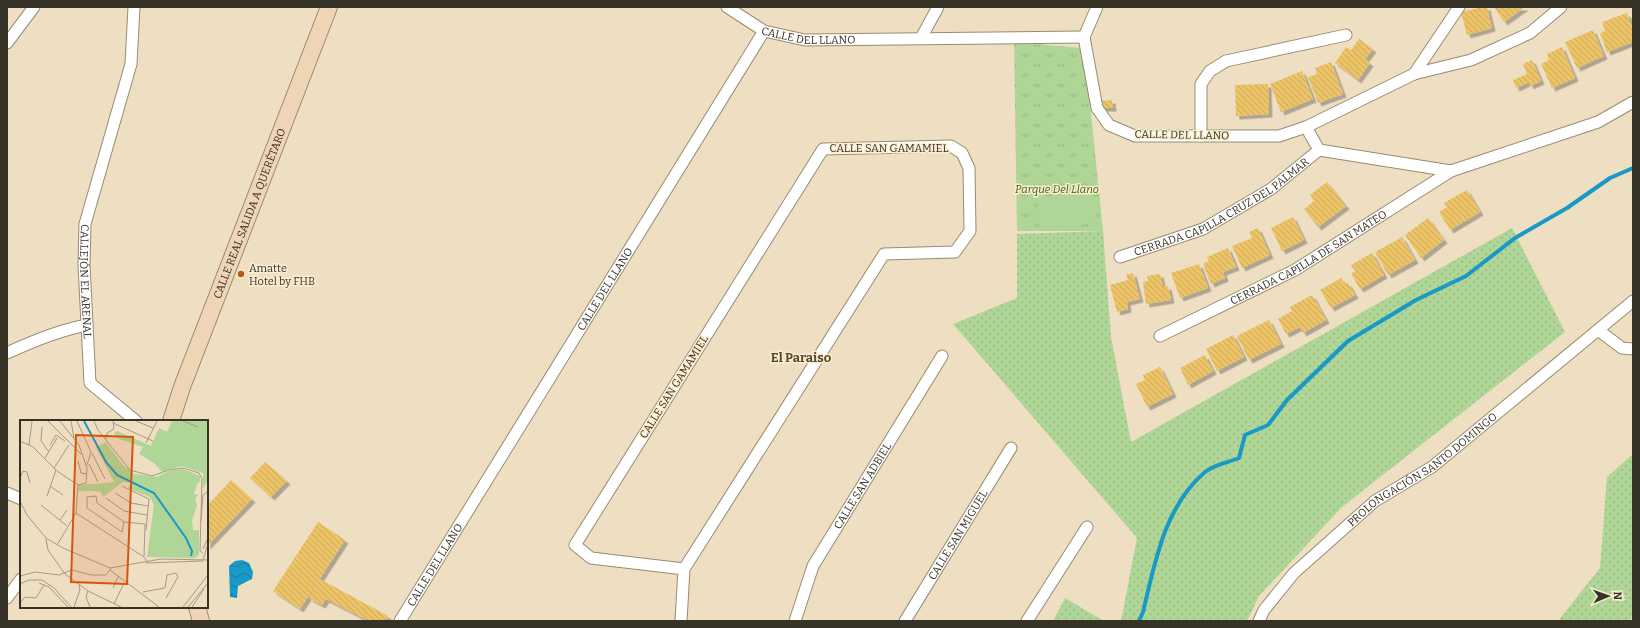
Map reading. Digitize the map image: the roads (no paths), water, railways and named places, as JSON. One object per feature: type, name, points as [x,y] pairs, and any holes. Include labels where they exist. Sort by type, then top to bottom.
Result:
[{"type":"street","points":[[7,43],[34,7]]},
{"type":"street","name":"CALLEJÓN EL ARENAL","points":[[134,7],[131,64],[85,224],[84,265],[90,384],[135,420]]},
{"type":"street","name":"CALLE REAL SALIDA A QUERÉTARO","points":[[171,420],[182,386],[329,7]]},
{"type":"street","points":[[726,7],[764,32]]},
{"type":"street","points":[[921,38],[938,7]]},
{"type":"street","points":[[1084,37],[1097,7]]},
{"type":"street","points":[[1414,74],[1459,7]]},
{"type":"street","name":"CALLE DEL LLANO","points":[[400,621],[764,32],[805,40],[1084,37],[1097,108],[1109,125],[1135,136],[1279,136],[1306,127],[1414,74],[1471,60],[1530,33],[1562,7]]},
{"type":"street","points":[[1201,136],[1201,84],[1210,71],[1226,61],[1346,35]]},
{"type":"street","points":[[1306,127],[1319,150],[1451,171],[1598,122],[1633,102]]},
{"type":"street","name":"CALLE SAN GAMAMIEL","points":[[681,621],[684,570],[884,254],[955,252],[964,242],[970,231],[969,168],[962,153],[951,146],[823,149],[575,545],[591,558],[684,570]]},
{"type":"street","name":"CERRADA CAPILLA CRUZ DEL PALMAR","points":[[1120,257],[1203,229],[1271,189],[1319,150]]},
{"type":"street","name":"CERRADA CAPILLA DE SAN MATEO","points":[[1160,336],[1295,270],[1451,171]]},
{"type":"street","name":"PROLONGACIÓN SANTO DOMINGO","points":[[1259,621],[1264,610],[1294,573],[1375,501],[1432,467],[1633,301]]},
{"type":"street","points":[[7,353],[34,340],[69,328],[87,325]]},
{"type":"street","points":[[1598,330],[1622,348],[1633,349]]},
{"type":"street","name":"CALLE SAN ADBIEL","points":[[795,621],[813,566],[942,356]]},
{"type":"street","name":"CALLE SAN MIGUEL","points":[[905,621],[1011,448]]},
{"type":"street","points":[[7,493],[20,499]]},
{"type":"street","points":[[1027,621],[1086,527]]},
{"type":"street","points":[[8,594],[20,580]]},
{"type":"street","points":[[197,608],[201,621]]},
{"type":"water","points":[[242,560],[249,563],[253,572],[252,579],[238,586],[237,598],[230,597],[229,566],[235,561]]},
{"type":"waterway","points":[[1139,621],[1143,612],[1163,537],[1180,502],[1191,486],[1205,472],[1239,458],[1245,435],[1268,425],[1287,400],[1348,341],[1416,300],[1466,276],[1515,238],[1567,208],[1610,178],[1633,168]]},
{"type":"place","name":"Amatte Hotel by FHB","points":[[241,274]]},
{"type":"district","name":"El Paraiso","points":[[801,357]]},
{"type":"park label","name":"Parque Del Llano","points":[[1057,189]]}]
